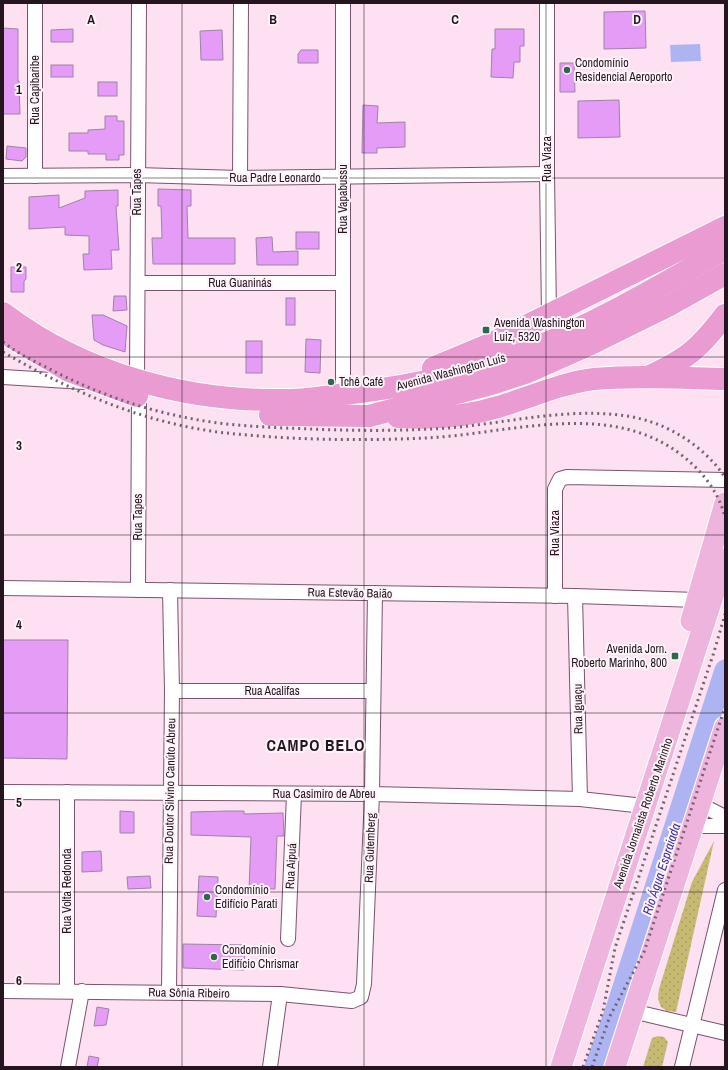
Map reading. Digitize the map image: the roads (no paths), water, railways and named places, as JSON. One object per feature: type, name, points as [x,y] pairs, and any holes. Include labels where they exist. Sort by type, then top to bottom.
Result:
[{"type":"highway","points":[[394,388],[723,235]]},
{"type":"highway","name":"Avenida Washington Luís","points":[[3,332],[51,362],[98,383],[138,388],[168,389],[239,399],[286,400],[318,398],[394,388],[478,368],[525,352],[590,323],[658,287],[723,235]]},
{"type":"highway","name":"Avenida Washington Luís","points":[[3,312],[18,324],[61,349],[138,388],[190,408],[237,414],[369,416],[463,392],[528,372],[591,344],[668,306],[725,274]]},
{"type":"highway","points":[[645,378],[675,364],[693,352],[707,339],[725,315]]},
{"type":"highway","points":[[369,416],[432,417],[459,414],[495,408],[548,390],[594,379],[725,379]]},
{"type":"main road","points":[[670,732],[666,715],[667,709],[725,503]]},
{"type":"main road","name":"Avenida Jornalista Roberto Marinho","points":[[561,1067],[725,559]]},
{"type":"main road","points":[[615,1067],[725,727]]},
{"type":"street","name":"Rua Capibaribe","points":[[35,3],[35,176]]},
{"type":"street","name":"Rua Tapes","points":[[138,590],[137,175],[139,3]]},
{"type":"street","points":[[240,3],[240,178]]},
{"type":"street","name":"Rua Vapabussu","points":[[343,3],[343,394]]},
{"type":"street","name":"Rua Viaza","points":[[547,3],[549,315]]},
{"type":"street","name":"Rua Padre Leonardo","points":[[3,176],[137,175],[240,178],[547,174]]},
{"type":"street","name":"Rua Guaninás","points":[[138,283],[342,283]]},
{"type":"street","points":[[3,377],[98,383]]},
{"type":"street","name":"Rua Viaza","points":[[555,596],[555,489],[560,478],[725,480]]},
{"type":"street","name":"Rua Estevão Baião","points":[[3,588],[575,596],[697,600]]},
{"type":"street","name":"Rua Doutor Silvino Canúto Abreu","points":[[169,992],[172,691],[170,590]]},
{"type":"street","name":"Rua Gutemberg","points":[[364,984],[372,794],[372,691],[375,593]]},
{"type":"street","name":"Rua Iguaçu","points":[[575,596],[580,799]]},
{"type":"street","name":"Rua Acalifas","points":[[172,691],[372,691]]},
{"type":"street","name":"Rua Casimiro de Abreu","points":[[3,792],[372,794],[580,799],[644,806]]},
{"type":"street","name":"Rua Volta Redonda","points":[[67,792],[67,990]]},
{"type":"street","name":"Rua Aipuá","points":[[288,939],[294,794]]},
{"type":"street","points":[[699,804],[725,817]]},
{"type":"street","points":[[692,826],[725,826]]},
{"type":"street","points":[[682,1067],[725,890]]},
{"type":"street","name":"Rua Sônia Ribeiro","points":[[3,991],[67,990],[280,994],[352,1001],[361,997],[364,984]]},
{"type":"street","points":[[68,1067],[82,991]]},
{"type":"street","points":[[270,1067],[280,994]]},
{"type":"street","points":[[632,1011],[725,1033]]},
{"type":"water","points":[[700,44],[701,61],[671,62],[670,45]]},
{"type":"waterway","name":"Rio Água Espraiada","points":[[595,1067],[617,1006],[725,670]]},
{"type":"railway","points":[[3,342],[35,362],[89,388],[157,411],[203,421],[227,424],[328,430],[397,430],[471,426],[582,413],[627,416],[656,424],[695,445],[716,465],[725,477]]},
{"type":"railway","points":[[3,352],[29,367],[83,393],[110,404],[167,422],[196,429],[226,433],[300,438],[376,439],[426,438],[559,424],[592,424],[625,429],[655,439],[684,457],[698,469],[714,491],[725,517]]},
{"type":"railway","points":[[583,1067],[603,1011],[615,948],[714,652],[725,614]]},
{"type":"railway","points":[[592,1067],[610,1016],[644,952],[725,707]]},
{"type":"place","name":"Condomínio Residencial Aeroporto","points":[[567,70]]},
{"type":"place","name":"Avenida Washington Luiz, 5320","points":[[486,330]]},
{"type":"place","name":"Tchê Café","points":[[331,382]]},
{"type":"place","name":"Avenida Jorn. Roberto Marinho, 800","points":[[675,656]]},
{"type":"place","name":"Condomínio Edifício Parati","points":[[207,897]]},
{"type":"place","name":"Condomínio Edifício Chrismar","points":[[214,957]]},
{"type":"district","name":"CAMPO BELO","points":[[316,745]]}]
